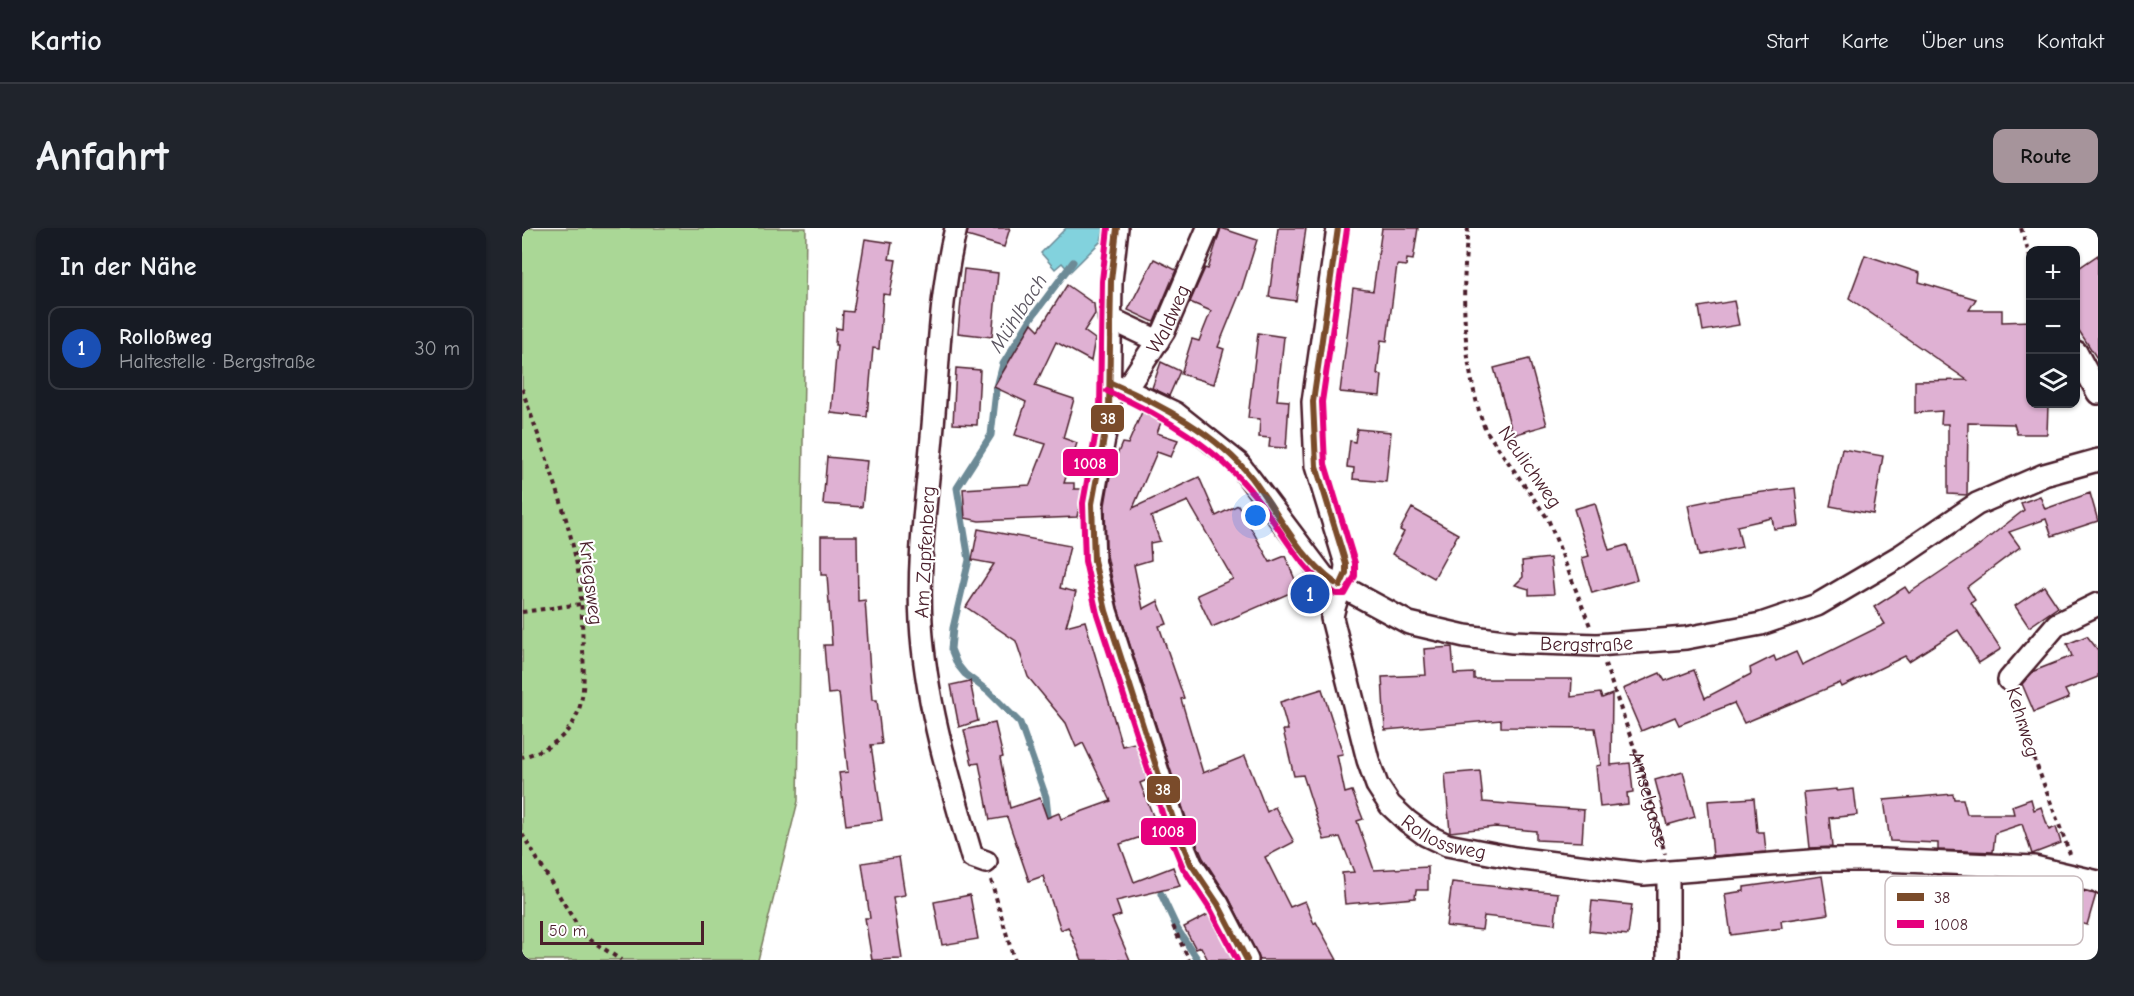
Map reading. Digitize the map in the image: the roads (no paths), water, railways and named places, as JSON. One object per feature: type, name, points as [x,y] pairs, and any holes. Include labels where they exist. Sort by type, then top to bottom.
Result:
[{"type":"street","name":"Am Zapfenberg","points":[[956,228],[948,271],[938,364],[921,579],[921,619],[933,709],[964,829],[972,857],[986,862]]},
{"type":"street","points":[[1117,228],[1109,318],[1118,386],[1109,411],[1092,504],[1092,540],[1099,583],[1176,828],[1191,864],[1218,904],[1247,960]]},
{"type":"street","name":"Waldweg","points":[[1118,386],[1158,341],[1208,228]]},
{"type":"street","name":"Rollossweg","points":[[1338,228],[1313,402],[1312,427],[1321,487],[1346,564],[1346,573],[1340,586],[1332,618],[1368,760],[1377,785],[1390,806],[1407,821],[1426,835],[1447,845],[1515,858],[1626,872],[1668,873],[1823,860],[1883,860],[2034,867],[2074,876]]},
{"type":"street","points":[[1109,318],[1158,341]]},
{"type":"street","points":[[2077,354],[2098,393]]},
{"type":"street","name":"Bergstraße","points":[[1118,386],[1175,413],[1238,463],[1324,577],[1395,617],[1465,636],[1523,643],[1598,645],[1686,638],[1761,624],[1817,605],[1902,555],[1977,504],[2044,475],[2098,460]]},
{"type":"street","name":"Kehrweg","points":[[2009,680],[2057,624],[2098,604]]},
{"type":"street","name":"Amselgasse","points":[[1668,873],[1668,960]]},
{"type":"water","points":[[1066,228],[1104,228],[1101,241],[1070,272],[1062,263],[1055,269],[1041,253]]},
{"type":"waterway","name":"Mühlbach","points":[[1048,816],[1046,797],[1020,723],[989,692],[965,674],[957,664],[951,649],[953,628],[969,560],[957,488],[991,435],[996,391],[1003,364],[1032,317],[1073,262]]},
{"type":"waterway","name":"Mühlbach","points":[[1161,894],[1178,930],[1198,960]]},
{"type":"place","name":"Rolloßweg","points":[[1310,594]]}]
